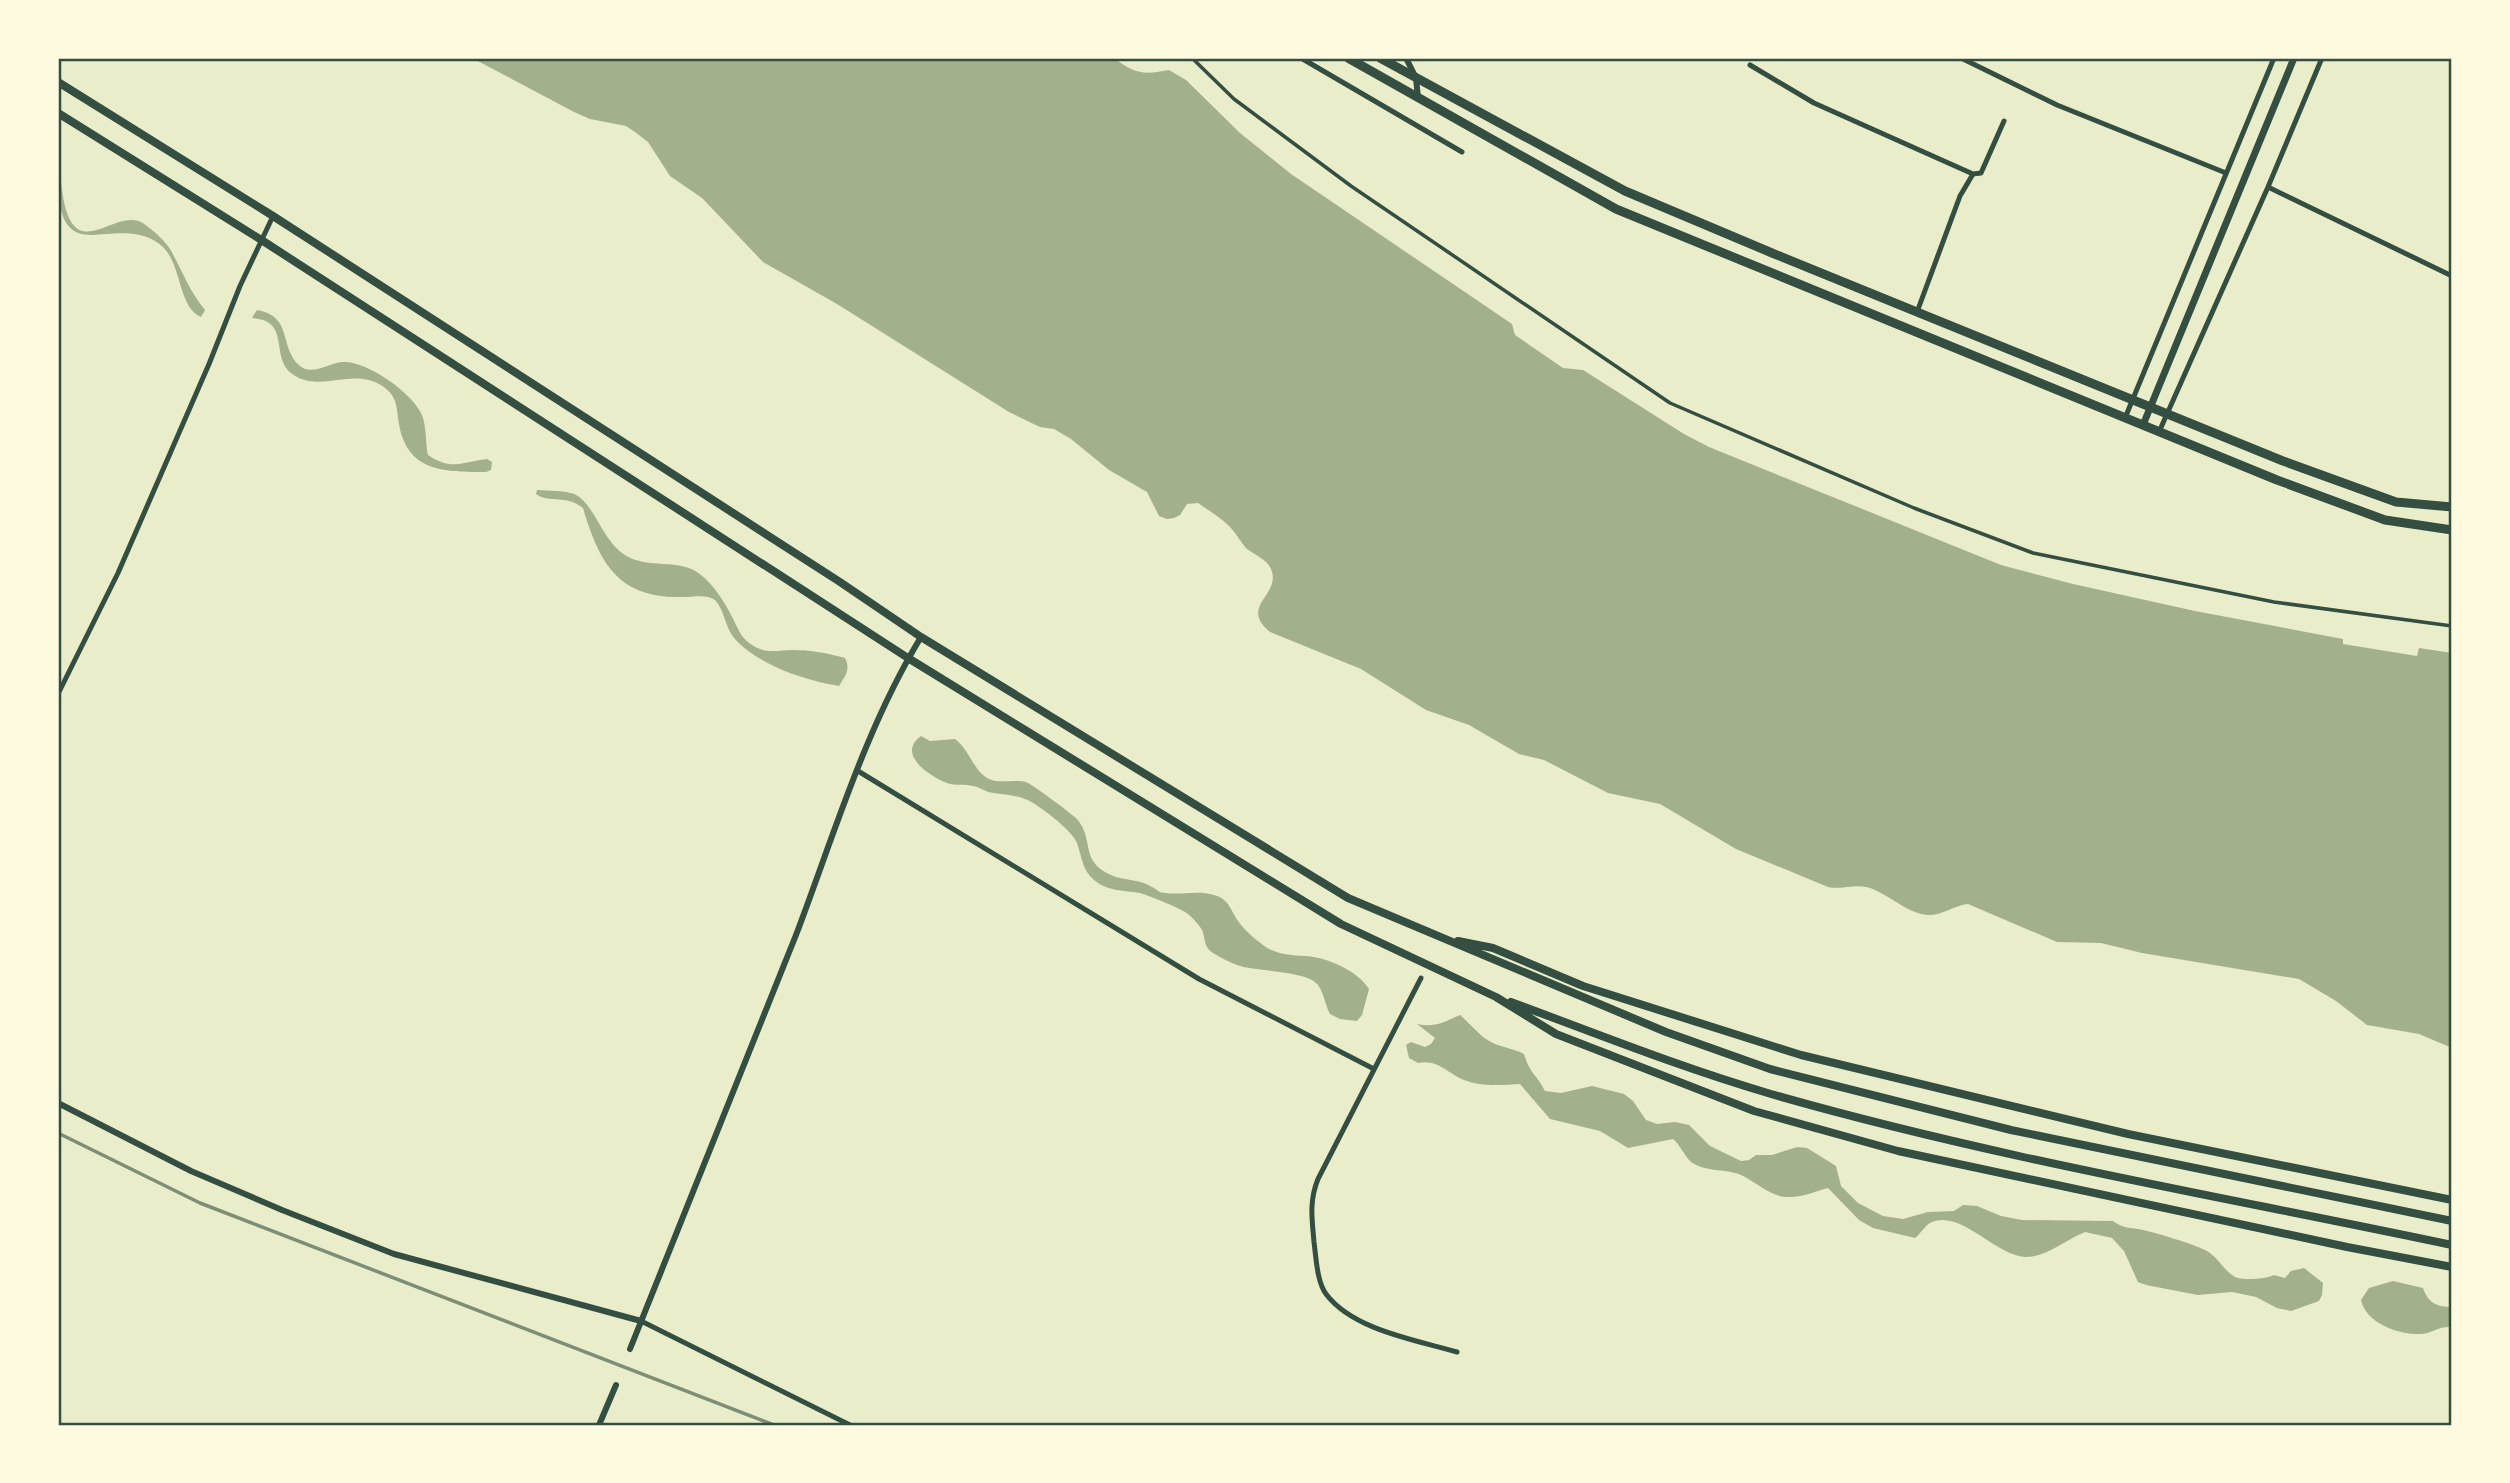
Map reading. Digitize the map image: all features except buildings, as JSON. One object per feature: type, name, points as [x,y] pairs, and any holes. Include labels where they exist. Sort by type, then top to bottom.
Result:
[{"type":"highway","points":[[1348,58],[1616,209],[2159,432],[2385,520],[2452,530]]},
{"type":"highway","points":[[1380,58],[1625,191],[2283,461],[2396,502],[2452,507]]},
{"type":"main road","points":[[2143,425],[2294,58]]},
{"type":"main road","points":[[58,82],[272,216],[921,637],[1348,898],[1666,1032],[1770,1069],[2011,1130],[2344,1201],[2452,1221]]},
{"type":"main road","points":[[58,113],[263,241],[908,658],[1341,924],[1496,996],[1686,1067],[1804,1102],[2002,1151],[2452,1245]]},
{"type":"main road","points":[[1437,936],[1493,948],[1583,986],[1801,1055],[2128,1134],[2452,1200]]},
{"type":"main road","points":[[1496,996],[1556,1034],[1767,1114],[1898,1151],[2452,1267]]},
{"type":"street","points":[[1192,58],[1234,99],[1351,186],[1670,403],[1914,508],[2033,553],[2274,602],[2452,626]]},
{"type":"street","points":[[1301,58],[1462,152]]},
{"type":"street","points":[[1406,58],[1416,78],[1418,98]]},
{"type":"street","points":[[1961,58],[2057,105],[2226,173]]},
{"type":"street","points":[[2125,418],[2274,58]]},
{"type":"street","points":[[2159,432],[2322,58]]},
{"type":"street","points":[[1750,65],[1814,103],[1973,174],[1980,173],[2004,121]]},
{"type":"street","points":[[1917,312],[1960,196],[1973,174]]},
{"type":"street","points":[[2268,187],[2452,276]]},
{"type":"street","points":[[58,694],[118,573],[272,216]]},
{"type":"street","points":[[630,1349],[795,937],[875,725],[921,637]]},
{"type":"street","points":[[858,771],[1199,979],[1374,1069]]},
{"type":"street","points":[[1421,978],[1312,1194],[1316,1261],[1324,1293],[1338,1306],[1368,1325],[1457,1352]]},
{"type":"street","points":[[58,1103],[191,1171],[394,1254],[641,1321],[850,1425]]},
{"type":"street","points":[[599,1425],[616,1385]]},
{"type":"shaded area","points":[[472,58],[1114,58],[1140,72],[1169,70],[1186,80],[1240,133],[1291,174],[1512,324],[1515,335],[1563,368],[1583,370],[1709,447],[2001,565],[2195,611],[2343,639],[2343,644],[2417,656],[2419,648],[2452,653],[2452,1048],[2419,1034],[2367,1025],[2336,1001],[2299,979],[2142,953],[2101,943],[2057,942],[1968,904],[1935,915],[1923,914],[1866,887],[1828,887],[1736,849],[1660,804],[1608,793],[1544,760],[1519,754],[1469,725],[1426,710],[1361,669],[1270,632],[1261,623],[1258,615],[1259,607],[1271,586],[1271,569],[1246,548],[1218,517],[1198,503],[1187,504],[1180,515],[1174,518],[1159,516],[1147,492],[1109,470],[1071,439],[1054,429],[1040,427],[1009,412],[837,304],[763,262],[702,198],[670,176],[648,142],[626,126],[590,119],[574,112]]},
{"type":"shaded area","points":[[58,177],[66,211],[74,226],[84,231],[96,230],[122,221],[135,220],[160,237],[170,249],[205,310],[201,317],[187,302],[171,258],[155,241],[120,233],[89,235],[76,232],[67,223],[60,206]]},
{"type":"shaded area","points":[[257,310],[276,319],[293,358],[305,369],[342,362],[352,363],[375,372],[398,387],[421,413],[428,455],[450,464],[487,459],[492,462],[491,470],[443,470],[420,461],[410,452],[403,440],[393,396],[379,384],[357,378],[312,381],[291,373],[285,366],[272,325],[252,318]]},
{"type":"shaded area","points":[[537,490],[565,492],[581,498],[610,541],[625,555],[644,562],[684,566],[701,575],[721,598],[741,634],[753,646],[768,651],[806,651],[845,658],[847,669],[839,686],[782,670],[744,648],[734,638],[723,613],[712,598],[662,596],[628,585],[605,562],[583,508],[570,501],[541,497],[536,494]]},
{"type":"shaded area","points":[[921,736],[930,741],[955,739],[979,771],[989,779],[1026,782],[1052,799],[1077,819],[1091,857],[1101,869],[1111,875],[1147,884],[1162,892],[1202,893],[1219,897],[1229,905],[1244,928],[1269,949],[1283,954],[1323,959],[1350,971],[1369,989],[1362,1015],[1357,1021],[1340,1019],[1330,1014],[1320,988],[1312,980],[1231,962],[1210,950],[1201,928],[1185,912],[1140,893],[1116,890],[1100,884],[1087,872],[1077,843],[1069,832],[1030,801],[973,786],[947,783],[924,770],[913,757],[912,750],[914,743]]},
{"type":"shaded area","points":[[1460,1015],[1495,1044],[1524,1054],[1545,1091],[1561,1093],[1592,1086],[1624,1094],[1633,1101],[1646,1120],[1657,1124],[1675,1122],[1689,1125],[1710,1146],[1741,1161],[1756,1155],[1772,1155],[1797,1147],[1807,1148],[1836,1166],[1841,1186],[1858,1203],[1883,1216],[1903,1219],[1928,1212],[1954,1211],[1963,1205],[1977,1206],[2001,1216],[2022,1220],[2113,1221],[2123,1227],[2143,1230],[2205,1250],[2238,1278],[2256,1279],[2274,1275],[2285,1278],[2291,1271],[2304,1268],[2323,1283],[2322,1295],[2319,1301],[2291,1311],[2277,1308],[2256,1297],[2232,1292],[2198,1295],[2146,1285],[2138,1282],[2124,1251],[2112,1238],[2085,1232],[2048,1251],[2025,1257],[2001,1249],[1953,1222],[1941,1220],[1930,1223],[1915,1238],[1873,1228],[1859,1220],[1828,1188],[1796,1197],[1777,1195],[1741,1175],[1694,1164],[1673,1139],[1628,1148],[1600,1131],[1550,1119],[1520,1084],[1477,1084],[1437,1065],[1418,1063],[1409,1058],[1406,1045],[1411,1042],[1425,1047],[1435,1038],[1417,1024],[1434,1025]]},
{"type":"shaded area","points":[[2393,1281],[2423,1288],[2434,1303],[2452,1307],[2452,1327],[2424,1334],[2411,1334],[2393,1330],[2376,1321],[2364,1308],[2361,1300],[2369,1288]]},
{"type":"railway","points":[[58,1133],[200,1203],[774,1425]]}]
